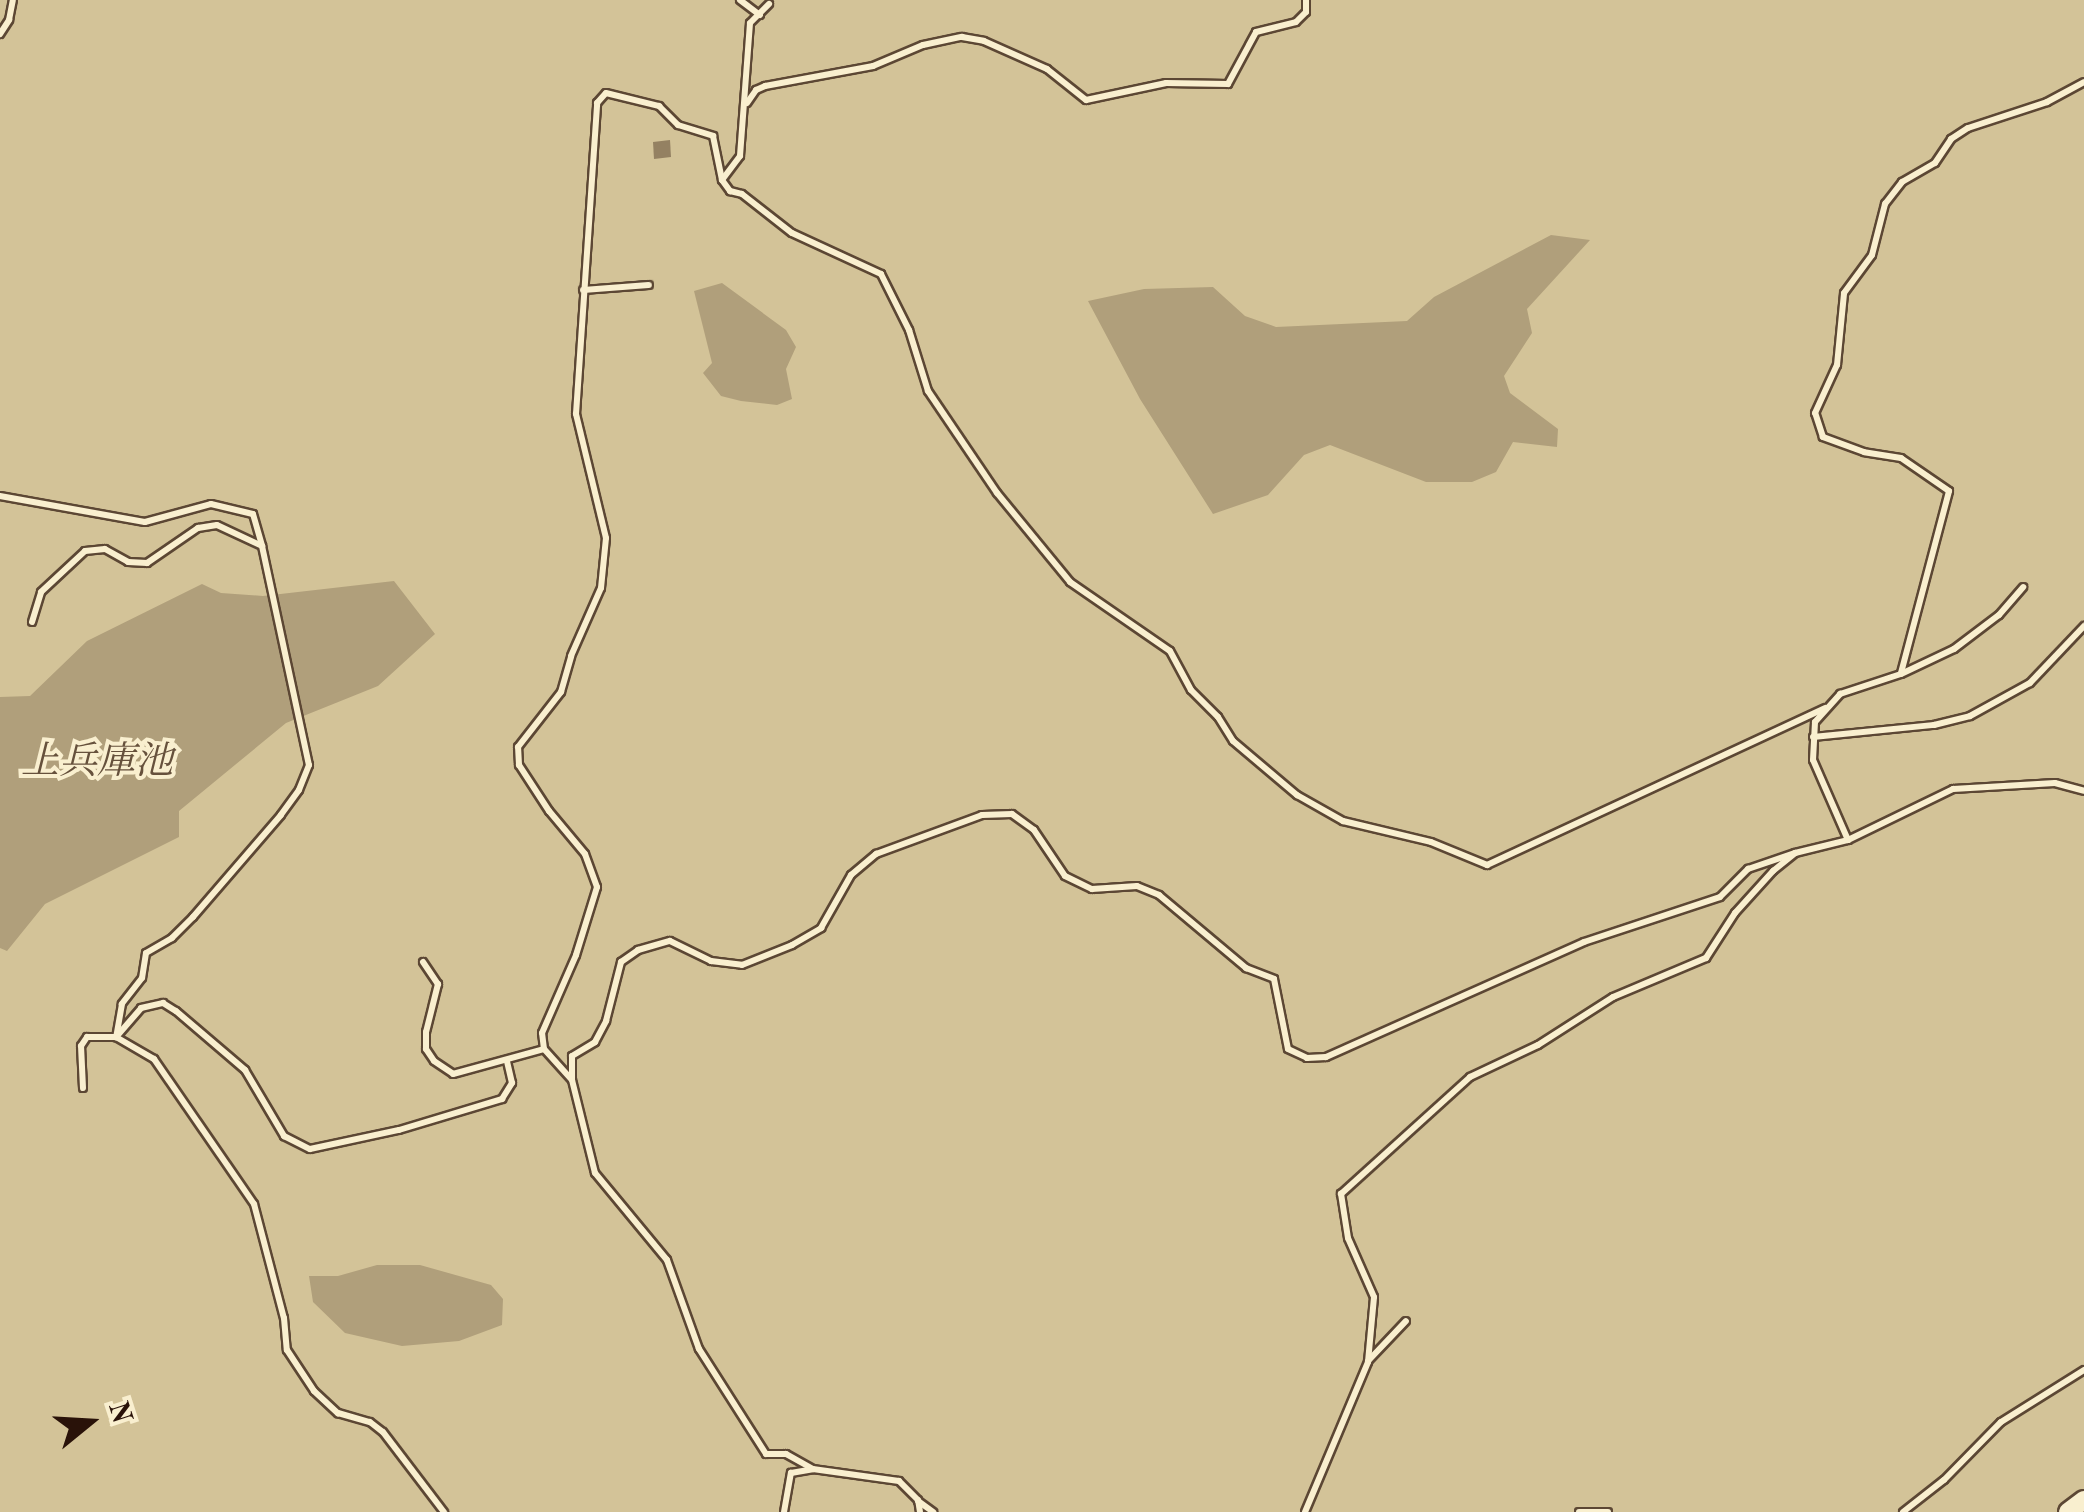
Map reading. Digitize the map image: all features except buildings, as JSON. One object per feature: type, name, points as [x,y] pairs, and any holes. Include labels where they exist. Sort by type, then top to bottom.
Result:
[{"type":"street","points":[[2068,1512],[2084,1500]]},
{"type":"lane","points":[[0,34],[9,20],[13,0]]},
{"type":"lane","points":[[740,0],[760,15]]},
{"type":"lane","points":[[747,103],[756,90],[765,86],[873,66],[922,45],[962,38],[984,41],[1047,70],[1086,100],[1166,83],[1228,84],[1256,32],[1296,22],[1306,12],[1306,0]]},
{"type":"lane","points":[[722,180],[740,156],[747,103],[750,23],[770,4]]},
{"type":"lane","points":[[1901,674],[1949,491],[1901,458],[1864,452],[1822,437],[1815,414],[1837,365],[1844,293],[1872,255],[1884,204],[1902,182],[1935,163],[1951,139],[1968,128],[2047,102],[2084,82]]},
{"type":"lane","points":[[572,1080],[544,1050],[542,1033],[576,955],[597,888],[585,854],[549,811],[520,765],[518,747],[561,692],[571,656],[601,588],[606,538],[576,414],[597,104],[606,94],[658,106],[678,125],[713,136],[722,180],[730,191],[742,194],[792,233],[881,274],[909,330],[928,391],[997,493],[1070,582],[1170,652],[1190,690],[1218,717],[1233,741],[1297,795],[1343,821],[1431,842],[1487,865],[1825,708],[1840,694],[1901,674],[1954,648],[2000,615],[2024,586]]},
{"type":"lane","points":[[583,290],[649,285]]},
{"type":"lane","points":[[0,496],[144,522],[210,504],[253,514],[309,765],[300,790],[193,917],[172,938],[146,953],[142,978],[122,1004],[116,1037]]},
{"type":"lane","points":[[32,622],[41,592],[85,551],[105,549],[128,562],[147,563],[198,528],[218,525],[262,546]]},
{"type":"lane","points":[[1813,737],[1855,736],[1970,716],[2030,683],[2084,626]]},
{"type":"lane","points":[[1825,708],[1813,737],[1818,778],[1848,840]]},
{"type":"lane","points":[[813,1469],[786,1454],[766,1454],[698,1349],[667,1260],[595,1172],[572,1080],[572,1056],[595,1042],[606,1022],[621,962],[638,950],[670,941],[711,961],[742,965],[792,945],[820,928],[851,875],[876,854],[982,815],[1012,814],[1034,830],[1065,876],[1092,889],[1137,886],[1160,894],[1246,968],[1274,979],[1288,1049],[1307,1058],[1326,1057],[1584,942],[1720,897],[1748,869],[1848,840],[1953,789],[2055,784],[2084,791]]},
{"type":"lane","points":[[1305,1512],[1368,1362],[1374,1297],[1348,1238],[1341,1194],[1470,1077],[1572,1026],[1613,997],[1706,958],[1751,892],[1795,853]]},
{"type":"lane","points":[[423,962],[438,984],[426,1032],[426,1049],[434,1061],[453,1074],[544,1050]]},
{"type":"lane","points":[[116,1037],[141,1008],[163,1003],[176,1010],[244,1070],[284,1136],[310,1149],[399,1130],[502,1099],[512,1083],[507,1061]]},
{"type":"lane","points":[[82,1088],[81,1046],[88,1037],[116,1037],[154,1059],[254,1204],[284,1318],[287,1350],[314,1391],[338,1413],[370,1422],[383,1432],[444,1512]]},
{"type":"lane","points":[[1368,1362],[1406,1320]]},
{"type":"lane","points":[[1903,1512],[1944,1480],[2000,1422],[2084,1370]]},
{"type":"lane","points":[[784,1512],[791,1474],[813,1469],[899,1481],[933,1512]]},
{"type":"lane","points":[[918,1500],[920,1512]]},
{"type":"lane","points":[[1579,1512],[1608,1512]]},
{"type":"shaded area","points":[[0,0],[2084,0],[2084,1512],[0,1512]]},
{"type":"water","points":[[1551,235],[1590,240],[1527,309],[1532,333],[1504,376],[1510,393],[1558,429],[1557,447],[1513,442],[1496,472],[1472,482],[1426,482],[1330,445],[1304,455],[1268,495],[1213,514],[1140,399],[1088,301],[1144,289],[1213,287],[1245,316],[1276,327],[1407,321],[1434,297]]},
{"type":"water","points":[[722,283],[786,330],[796,347],[786,369],[792,399],[777,405],[721,396],[703,373],[712,363],[694,291]]},
{"type":"water","name":"上兵庫池","points":[[394,581],[435,634],[378,686],[286,723],[179,811],[179,837],[45,904],[7,951],[0,948],[0,697],[30,696],[87,641],[202,584],[221,593],[263,596]]},
{"type":"water","points":[[377,1265],[420,1265],[491,1285],[503,1299],[502,1325],[459,1341],[402,1346],[345,1333],[313,1302],[309,1276],[338,1276]]}]
